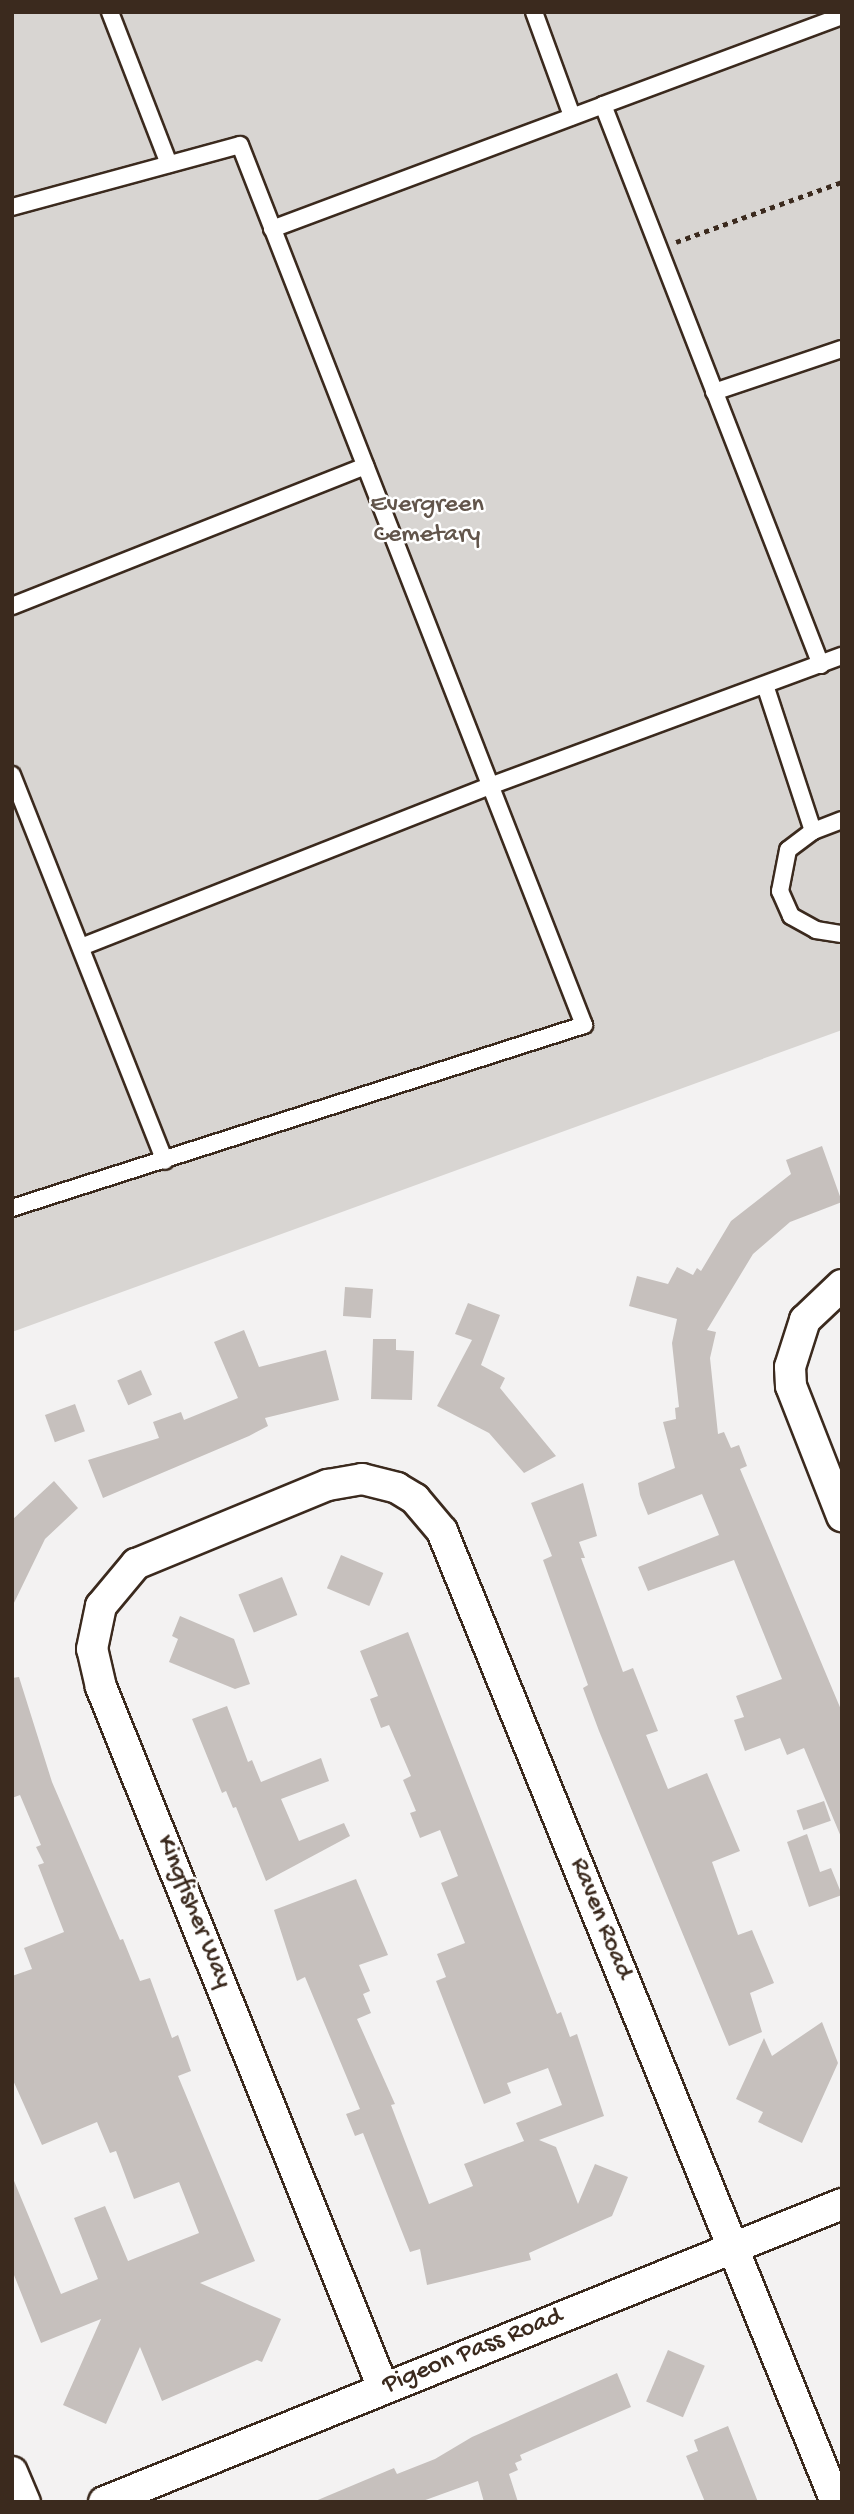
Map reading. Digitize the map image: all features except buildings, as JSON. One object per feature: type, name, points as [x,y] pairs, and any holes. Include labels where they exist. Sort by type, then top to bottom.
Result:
[{"type":"street","points":[[842,1285],[805,1320],[790,1367],[791,1386],[842,1516]]},
{"type":"street","name":"Raven Road","points":[[258,1513],[328,1485],[362,1479],[397,1488],[415,1499],[442,1531],[836,2502]]},
{"type":"street","name":"Kingfisher Way","points":[[258,1513],[136,1564],[122,1576],[110,1590],[95,1623],[94,1666],[383,2388]]},
{"type":"street","name":"Pigeon Pass Road","points":[[104,2502],[842,2204]]},
{"type":"street","points":[[12,2472],[24,2502]]},
{"type":"lane","points":[[110,12],[169,164]]},
{"type":"lane","points":[[534,12],[572,116]]},
{"type":"lane","points":[[272,229],[842,16]]},
{"type":"lane","points":[[603,105],[821,665]]},
{"type":"lane","points":[[12,207],[240,145],[584,1025],[12,1208]]},
{"type":"lane","points":[[715,392],[842,349]]},
{"type":"lane","points":[[12,606],[365,466]]},
{"type":"lane","points":[[81,947],[490,786],[842,656]]},
{"type":"lane","points":[[765,685],[813,831]]},
{"type":"lane","points":[[12,775],[165,1161]]},
{"type":"lane","points":[[842,820],[813,831],[788,850],[780,891],[791,916],[816,930],[842,934]]},
{"type":"path","points":[[659,249],[842,182]]},
{"type":"green space","name":"Evergreen Cemetary","points":[[12,12],[842,12],[842,1030],[12,1332]]}]
